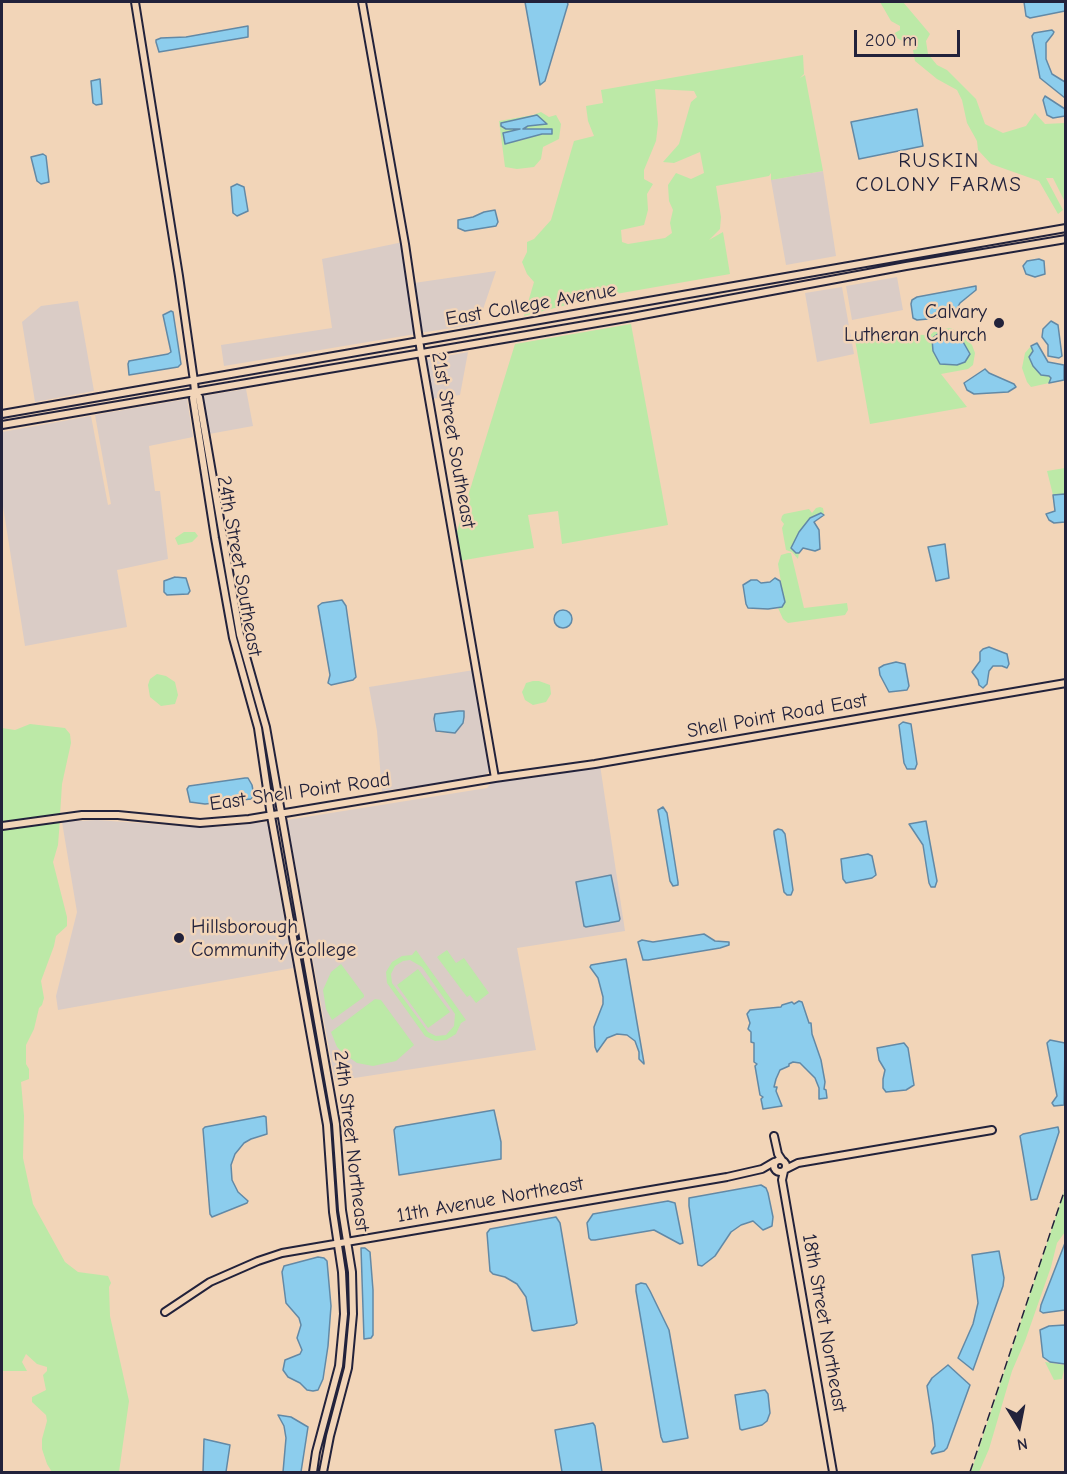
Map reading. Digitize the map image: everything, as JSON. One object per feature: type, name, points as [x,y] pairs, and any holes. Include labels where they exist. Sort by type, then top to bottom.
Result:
[{"type":"street","name":"24th Street Southeast","points":[[135,2],[232,638],[258,728],[271,816]]},
{"type":"street","name":"21st Street Southeast","points":[[362,2],[495,778]]},
{"type":"street","name":"East College Avenue","points":[[2,414],[1065,228]]},
{"type":"street","name":"East College Avenue","points":[[2,425],[632,317],[1065,239]]},
{"type":"street","name":"24th Street Southeast","points":[[195,392],[200,399],[240,635],[266,727],[280,814]]},
{"type":"street","name":"Shell Point Road East","points":[[495,778],[595,764],[1065,682]]},
{"type":"street","name":"East Shell Point Road","points":[[2,826],[82,815],[118,815],[200,823],[271,816],[495,778]]},
{"type":"street","name":"24th Street Northeast","points":[[280,814],[336,1124],[342,1210],[353,1293],[352,1343],[348,1368],[323,1473]]},
{"type":"street","name":"24th Street Northeast","points":[[271,816],[327,1125],[333,1212],[344,1295],[342,1342],[313,1473]]},
{"type":"street","points":[[781,1171],[798,1163],[992,1130]]},
{"type":"street","points":[[774,1136],[781,1171]]},
{"type":"street","name":"11th Avenue Northeast","points":[[165,1312],[210,1282],[282,1253],[762,1169],[779,1161]]},
{"type":"street","points":[[779,1161],[798,1163]]},
{"type":"street","points":[[779,1161],[773,1167],[781,1171]]},
{"type":"street","name":"11th Avenue Northeast","points":[[762,1169],[781,1171]]},
{"type":"street","name":"18th Street Northeast","points":[[781,1171],[833,1473]]},
{"type":"shaded area","points":[[823,171],[836,256],[786,265],[771,180]]},
{"type":"shaded area","points":[[408,241],[414,283],[496,271],[478,324],[420,333]]},
{"type":"shaded area","points":[[403,242],[416,334],[224,366],[221,345],[332,328],[322,259]]},
{"type":"shaded area","points":[[897,277],[903,310],[852,320],[846,286]]},
{"type":"shaded area","points":[[842,287],[854,354],[817,362],[805,293]]},
{"type":"shaded area","points":[[78,301],[94,391],[35,402],[22,322],[41,306]]},
{"type":"shaded area","points":[[468,352],[460,395],[431,399],[424,360]]},
{"type":"shaded area","points":[[246,389],[253,426],[209,434],[203,396]]},
{"type":"shaded area","points":[[187,399],[193,437],[149,446],[155,491],[160,491],[168,559],[117,570],[127,627],[25,646],[2,500],[2,432],[91,416],[108,505],[111,504],[95,415]]},
{"type":"shaded area","points":[[474,670],[491,770],[483,777],[382,791],[377,731],[369,687]],"holes":[[[459,711],[464,717],[463,723],[455,733],[439,733],[436,729],[434,715]]]},
{"type":"shaded area","points":[[600,765],[625,931],[517,948],[536,1050],[335,1081],[287,820],[487,788],[495,778]]},
{"type":"shaded area","name":"Hillsborough Community College","points":[[97,820],[194,827],[267,822],[293,968],[58,1010],[56,996],[77,912],[62,822]]},
{"type":"green space","points":[[880,2],[903,2],[930,34],[926,41],[928,54],[937,65],[947,70],[976,99],[985,124],[1003,133],[1026,126],[1035,113],[1045,124],[1065,123],[1065,202],[1053,178],[1046,178],[1063,210],[1058,214],[1039,181],[991,164],[978,150],[977,141],[967,123],[962,100],[957,90],[937,79],[915,61],[913,50],[918,49],[893,36],[900,30],[900,26],[891,21]]},
{"type":"green space","points":[[803,55],[804,74],[800,78],[805,75],[823,171],[771,180],[771,173],[769,176],[716,186],[721,217],[720,229],[709,240],[723,232],[730,274],[593,298],[524,316],[534,282],[527,274],[522,262],[527,252],[527,242],[534,239],[551,220],[574,141],[594,136],[588,121],[586,106],[603,103],[601,90]],"holes":[[[655,89],[694,91],[697,97],[691,102],[679,144],[663,162],[674,163],[700,152],[704,173],[691,179],[676,173],[668,185],[669,201],[673,210],[670,223],[672,233],[665,238],[628,244],[622,242],[621,230],[644,225],[648,210],[647,194],[653,184],[644,179],[644,170],[656,141],[658,124]]]},
{"type":"green space","points":[[541,112],[549,117],[556,115],[561,124],[559,139],[543,147],[541,159],[534,167],[517,169],[505,167],[499,121]],"holes":[[[537,116],[546,124],[528,126],[523,129],[552,129],[552,134],[542,134],[505,143],[520,128],[506,129],[501,123]]]},
{"type":"green space","points":[[631,324],[668,525],[562,544],[558,511],[528,515],[534,548],[459,561],[455,538],[515,344]]},
{"type":"green space","points":[[951,328],[965,337],[972,345],[975,353],[973,365],[968,369],[941,374],[967,407],[870,424],[854,334],[930,335],[936,330]],"holes":[[[949,332],[940,363],[935,354],[939,333]]]},
{"type":"green space","points":[[1031,346],[1033,351],[1029,357],[1033,366],[1051,378],[1049,383],[1031,387],[1027,382],[1022,368],[1025,353]]},
{"type":"green space","points":[[1065,468],[1065,494],[1053,495],[1047,471]]},
{"type":"green space","points":[[820,507],[823,508],[824,514],[810,518],[796,553],[799,553],[798,559],[792,552],[786,550],[782,516],[809,509],[812,513]]},
{"type":"green space","points":[[184,532],[195,532],[198,536],[192,542],[178,545],[175,538]]},
{"type":"green space","points":[[791,553],[804,608],[847,603],[848,610],[845,615],[788,623],[783,619],[778,608],[782,607],[784,600],[778,564],[781,555]]},
{"type":"green space","points":[[157,674],[166,676],[175,682],[178,695],[175,704],[161,706],[150,697],[148,685],[150,679]]},
{"type":"green space","points":[[533,681],[550,685],[551,694],[546,702],[533,705],[525,700],[522,692],[526,683]]},
{"type":"green space","points":[[30,724],[65,728],[70,734],[71,743],[62,784],[60,815],[2,824],[2,728],[15,730]]},
{"type":"green space","points":[[60,819],[58,845],[53,862],[67,917],[67,926],[56,936],[41,981],[44,998],[26,1045],[29,1079],[21,1082],[24,1116],[23,1158],[33,1204],[65,1262],[78,1272],[108,1276],[111,1283],[109,1287],[110,1316],[129,1401],[119,1472],[52,1472],[42,1449],[46,1415],[32,1402],[32,1397],[46,1390],[43,1375],[47,1367],[37,1364],[26,1354],[22,1362],[27,1371],[2,1371],[2,828]]},
{"type":"green space","points":[[416,950],[466,1020],[461,1023],[456,1034],[446,1040],[435,1041],[425,1036],[387,983],[386,972],[392,962],[402,956],[412,955]],"holes":[[[410,960],[422,967],[455,1014],[454,1026],[446,1035],[436,1036],[428,1032],[392,983],[391,974],[395,966],[403,961]]]},
{"type":"green space","points":[[447,950],[456,963],[464,958],[489,993],[476,1003],[470,995],[467,997],[437,957]]},
{"type":"green space","points":[[341,964],[364,997],[332,1020],[326,1009],[323,990],[331,972]]},
{"type":"green space","points":[[418,969],[450,1012],[428,1028],[397,985]]},
{"type":"green space","points":[[375,999],[381,1000],[414,1045],[396,1061],[373,1066],[357,1063],[343,1053],[337,1047],[331,1032]]},
{"type":"green space","points":[[1065,1189],[1065,1232],[1057,1243],[1025,1341],[1012,1371],[989,1449],[979,1472],[971,1472]]},
{"type":"green space","points":[[1045,1362],[1065,1365],[1062,1379],[1054,1380]]},
{"type":"water","points":[[525,2],[567,2],[568,4],[545,81],[540,85]]},
{"type":"water","points":[[1024,2],[1065,2],[1065,11],[1030,18],[1026,16]]},
{"type":"water","points":[[248,26],[248,37],[159,52],[156,42],[161,38],[186,37]]},
{"type":"water","points":[[1052,30],[1054,32],[1046,43],[1046,59],[1052,74],[1065,82],[1065,98],[1040,78],[1032,36],[1034,33]]},
{"type":"water","points":[[100,79],[102,104],[96,105],[93,103],[91,81]]},
{"type":"water","points":[[1045,96],[1065,109],[1065,116],[1053,118],[1047,115],[1043,100]]},
{"type":"water","points":[[917,109],[923,146],[859,159],[851,122]]},
{"type":"water","points":[[537,115],[547,124],[528,126],[523,129],[552,129],[552,134],[542,134],[505,144],[503,133],[520,129],[506,129],[501,126],[501,123]]},
{"type":"water","points":[[43,154],[46,156],[49,182],[41,184],[37,181],[31,157]]},
{"type":"water","points":[[237,184],[244,187],[248,211],[237,216],[233,213],[231,187]]},
{"type":"water","points":[[495,210],[498,222],[496,226],[465,231],[458,228],[458,220]]},
{"type":"water","points":[[1039,259],[1044,261],[1045,274],[1035,277],[1026,274],[1023,266],[1027,261]]},
{"type":"water","points":[[976,286],[976,290],[960,303],[954,314],[939,318],[917,320],[913,318],[911,304],[912,300],[917,297]]},
{"type":"water","points":[[171,311],[181,364],[178,367],[129,375],[129,361],[171,352],[163,315]]},
{"type":"water","points":[[1051,321],[1058,325],[1062,356],[1059,358],[1048,356],[1048,345],[1042,337],[1043,329]]},
{"type":"water","points":[[949,332],[962,340],[970,354],[965,362],[957,365],[940,364],[933,351],[932,339],[939,333]]},
{"type":"water","points":[[1037,343],[1048,362],[1064,365],[1064,380],[1049,383],[1051,378],[1041,375],[1033,366],[1029,357],[1033,351],[1031,346]]},
{"type":"water","points":[[985,369],[1016,387],[1008,392],[974,394],[967,390],[964,383]]},
{"type":"water","points":[[1065,494],[1065,522],[1054,523],[1046,514],[1055,511],[1053,495]]},
{"type":"water","points":[[821,513],[824,515],[814,522],[819,530],[820,549],[815,551],[803,548],[796,553],[791,548],[799,532],[810,518]]},
{"type":"water","points":[[945,544],[949,578],[936,581],[928,547]]},
{"type":"water","points":[[175,577],[186,578],[190,591],[188,594],[167,595],[164,592],[164,581]]},
{"type":"water","points":[[775,578],[780,581],[785,602],[782,607],[748,608],[743,585],[751,580],[761,583],[770,582]]},
{"type":"water","points":[[342,600],[346,606],[356,677],[353,680],[331,685],[328,683],[330,675],[318,606],[322,603]]},
{"type":"water","points":[[559,610],[567,610],[572,615],[570,626],[559,628],[554,623],[554,615]]},
{"type":"water","points":[[989,647],[1007,654],[1009,664],[1007,668],[993,666],[989,671],[987,684],[983,688],[972,672],[980,661],[980,652]]},
{"type":"water","points":[[896,662],[905,664],[909,686],[907,690],[889,692],[879,668]]},
{"type":"water","points":[[464,711],[463,723],[455,733],[436,731],[435,714]]},
{"type":"water","points":[[903,722],[911,724],[917,764],[915,769],[907,769],[904,763],[899,725]]},
{"type":"water","points":[[248,778],[254,796],[251,799],[205,804],[190,802],[187,789],[189,786]]},
{"type":"water","points":[[663,807],[667,813],[678,882],[678,885],[673,886],[670,881],[658,810]]},
{"type":"water","points":[[926,821],[937,881],[935,887],[931,887],[929,883],[923,845],[909,824]]},
{"type":"water","points":[[778,829],[785,834],[793,890],[791,895],[784,892],[774,834],[774,831]]},
{"type":"water","points":[[868,854],[872,856],[876,875],[872,878],[846,883],[843,879],[841,859]]},
{"type":"water","points":[[611,875],[619,921],[584,926],[576,882]]},
{"type":"water","points":[[704,934],[715,941],[729,942],[729,945],[643,960],[638,942],[642,940],[653,942]]},
{"type":"water","points":[[626,959],[644,1064],[639,1059],[635,1041],[627,1035],[617,1034],[607,1038],[597,1052],[595,1047],[594,1027],[603,1004],[603,997],[598,978],[590,967]]},
{"type":"water","points":[[802,1002],[809,1023],[811,1023],[812,1034],[821,1060],[827,1098],[819,1099],[819,1088],[815,1078],[800,1063],[793,1062],[780,1070],[774,1087],[777,1087],[776,1091],[782,1106],[763,1109],[761,1099],[763,1097],[760,1095],[755,1066],[757,1064],[754,1062],[754,1043],[751,1042],[747,1014],[750,1010],[781,1007]]},
{"type":"water","points":[[1050,1040],[1065,1043],[1064,1105],[1054,1106],[1052,1103],[1057,1096],[1047,1043]]},
{"type":"water","points":[[904,1043],[908,1048],[914,1085],[906,1090],[886,1092],[883,1088],[885,1070],[879,1060],[877,1048]]},
{"type":"water","points":[[494,1110],[501,1142],[501,1159],[399,1175],[394,1130],[396,1127]]},
{"type":"water","points":[[266,1117],[267,1134],[244,1143],[235,1154],[231,1165],[232,1180],[238,1192],[248,1201],[247,1203],[212,1217],[203,1129]]},
{"type":"water","points":[[1058,1127],[1059,1132],[1037,1199],[1031,1200],[1020,1136]]},
{"type":"water","points":[[761,1185],[768,1193],[773,1217],[772,1226],[763,1230],[753,1221],[741,1225],[731,1232],[715,1256],[702,1266],[698,1265],[689,1198]]},
{"type":"water","points":[[668,1201],[675,1203],[683,1243],[680,1244],[654,1230],[595,1240],[589,1238],[587,1223],[593,1214]]},
{"type":"water","points":[[556,1217],[560,1223],[577,1323],[534,1331],[526,1297],[517,1284],[490,1271],[487,1233],[490,1229]]},
{"type":"water","points":[[1065,1243],[1065,1310],[1043,1313],[1040,1311],[1041,1305]]},
{"type":"water","points":[[361,1248],[370,1252],[373,1290],[373,1335],[371,1338],[364,1339]]},
{"type":"water","points":[[999,1251],[1004,1278],[1003,1286],[973,1370],[958,1358],[973,1324],[978,1303],[972,1255]]},
{"type":"water","points":[[318,1257],[327,1261],[331,1306],[323,1379],[318,1390],[313,1391],[307,1390],[300,1383],[288,1377],[283,1370],[285,1360],[300,1354],[302,1350],[297,1338],[301,1325],[299,1318],[286,1303],[282,1272],[284,1266]]},
{"type":"water","points":[[646,1284],[669,1330],[688,1438],[663,1442],[661,1437],[636,1291],[636,1285]]},
{"type":"water","points":[[1065,1325],[1065,1364],[1050,1362],[1043,1357],[1040,1330],[1049,1326]]},
{"type":"water","points":[[948,1365],[970,1385],[947,1448],[932,1454],[935,1446],[927,1386],[932,1378]]},
{"type":"water","points":[[765,1390],[768,1394],[770,1413],[767,1421],[762,1425],[740,1429],[735,1395]]},
{"type":"water","points":[[278,1415],[291,1417],[308,1427],[301,1472],[283,1472],[286,1438],[284,1426]]},
{"type":"water","points":[[593,1423],[602,1472],[562,1472],[555,1430]]},
{"type":"water","points":[[204,1439],[230,1445],[226,1472],[203,1472]]},
{"type":"railway","points":[[970,1472],[1066,1186]]},
{"type":"place","name":"Calvary Lutheran Church","points":[[999,323]]},
{"type":"place","name":"Hillsborough Community College","points":[[179,938]]},
{"type":"district","name":"RUSKIN COLONY FARMS","points":[[939,173]]}]
